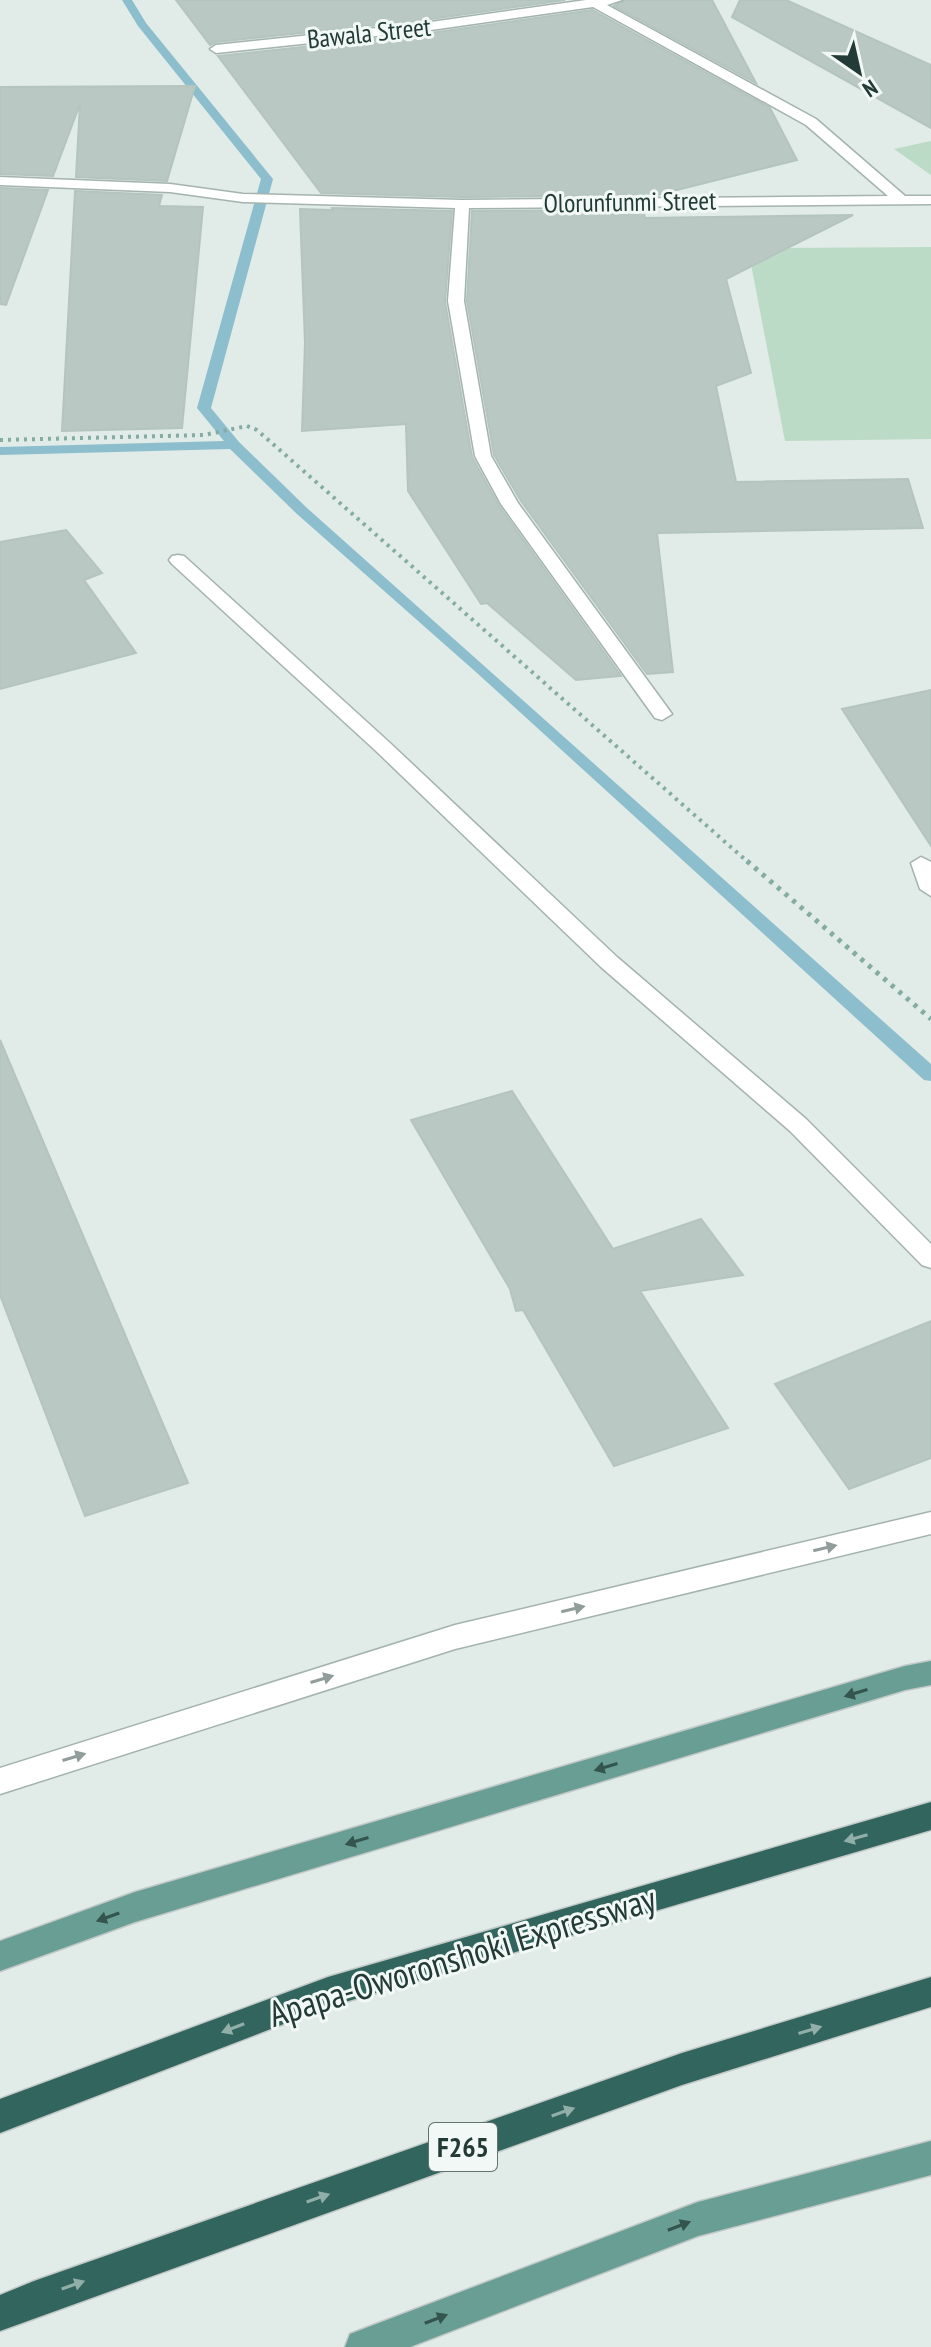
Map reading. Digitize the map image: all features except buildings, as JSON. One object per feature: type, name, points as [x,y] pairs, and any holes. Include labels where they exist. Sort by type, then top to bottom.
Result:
[{"type":"highway","name":"Apapa-Oworonshoki Expressway","points":[[0,2116],[328,1992],[931,1816]]},
{"type":"highway","name":"F265","points":[[0,2313],[682,2069],[931,1992]]},
{"type":"main road","points":[[0,1956],[135,1907],[931,1673]]},
{"type":"main road","points":[[363,2347],[698,2219],[931,2158]]},
{"type":"street","name":"Bawala Street","points":[[216,49],[424,27],[616,0]]},
{"type":"street","points":[[593,2],[811,122],[900,199]]},
{"type":"street","name":"Olorunfunmi Street","points":[[0,181],[170,188],[253,199],[462,204],[931,200]]},
{"type":"street","points":[[462,204],[456,301],[483,456],[510,504],[662,714]]},
{"type":"street","points":[[178,560],[383,747],[609,962],[798,1125],[931,1259]]},
{"type":"street","points":[[921,863],[931,889]]},
{"type":"street","points":[[0,1781],[455,1637],[931,1523]]},
{"type":"path","points":[[0,440],[204,435],[247,426],[257,430],[818,924],[931,1019]]},
{"type":"green space","points":[[931,141],[931,175],[894,149]]},
{"type":"green space","points":[[931,247],[931,439],[785,441],[750,259],[778,248]]},
{"type":"waterway","points":[[127,0],[142,24],[267,179],[204,408],[234,445]]},
{"type":"waterway","points":[[0,451],[234,445]]},
{"type":"waterway","points":[[234,445],[302,511],[483,670],[931,1075]]}]
